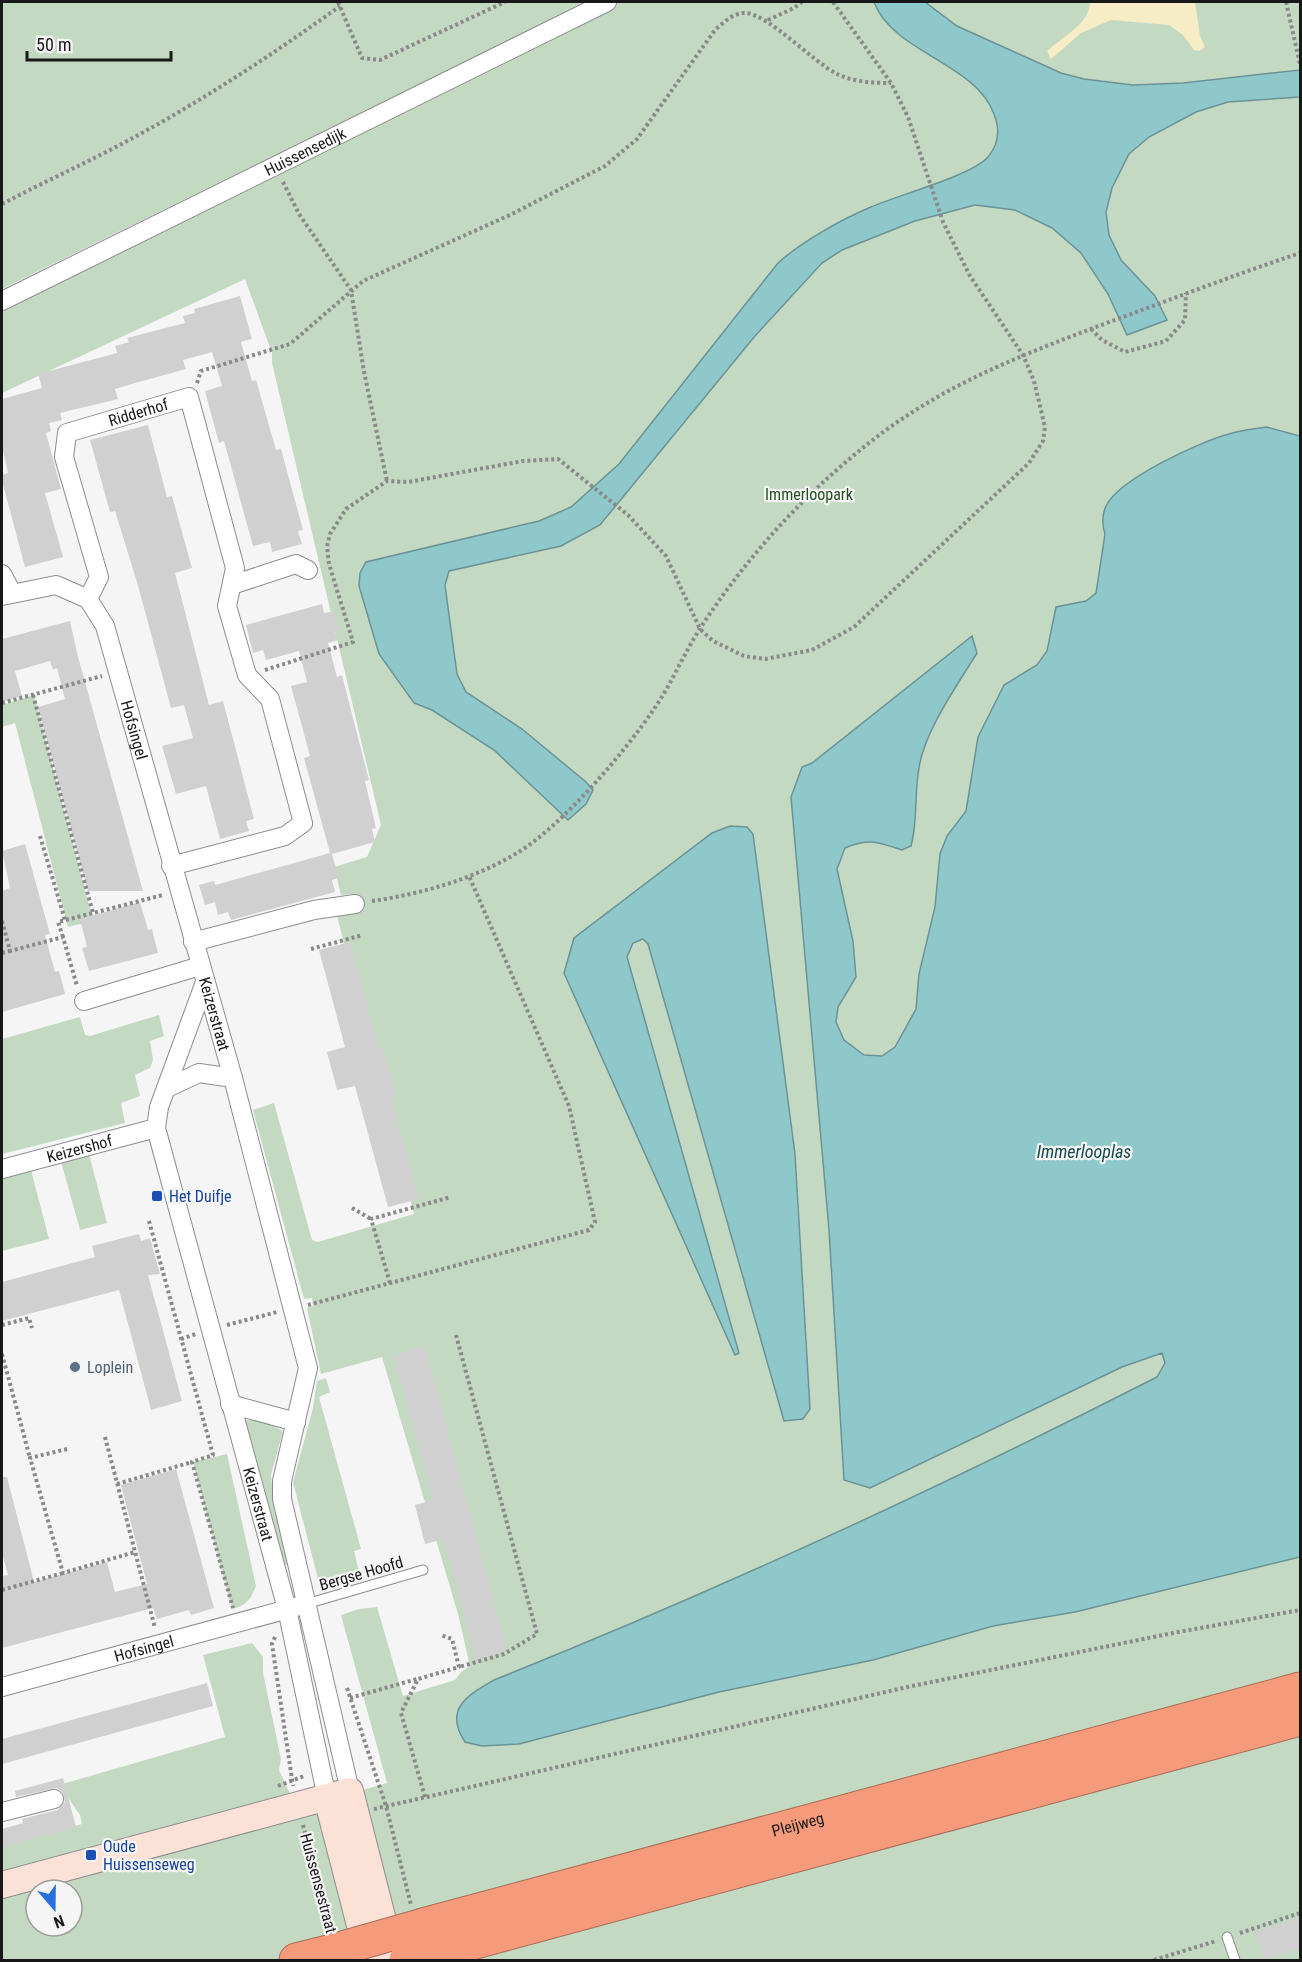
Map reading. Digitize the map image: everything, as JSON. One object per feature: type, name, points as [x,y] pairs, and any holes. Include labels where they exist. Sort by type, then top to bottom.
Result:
[{"type":"highway","name":"Pleijweg","points":[[418,1939],[1300,1689]]},
{"type":"highway","name":"Pleijweg","points":[[296,1960],[330,1941],[418,1939],[1300,1719]]},
{"type":"street","name":"Huissensedijk","points":[[2,301],[607,2]]},
{"type":"street","name":"Ridderhof","points":[[88,598],[99,577],[64,457],[67,433],[189,397],[236,568],[227,606],[247,675],[270,699],[303,823],[285,836],[171,866]]},
{"type":"street","points":[[232,585],[296,564],[308,570]]},
{"type":"street","points":[[2,574],[7,595],[56,585],[88,598]]},
{"type":"street","name":"Hofsingel","points":[[88,598],[105,626],[203,974]]},
{"type":"street","points":[[193,942],[314,910],[354,904]]},
{"type":"street","points":[[81,995],[203,974]]},
{"type":"street","name":"Keizerstraat","points":[[203,974],[233,1078],[308,1368],[282,1481],[282,1500],[306,1604],[339,1795]]},
{"type":"street","name":"Keizerstraat","points":[[203,974],[159,1107],[156,1128],[366,1897]]},
{"type":"street","points":[[167,1088],[199,1073],[233,1078]]},
{"type":"street","name":"Keizershof","points":[[2,1169],[156,1128]]},
{"type":"street","points":[[230,1404],[296,1422]]},
{"type":"street","name":"Hofsingel","points":[[2,1687],[306,1604]]},
{"type":"street","points":[[2,1885],[298,1804],[339,1795]]},
{"type":"street","points":[[2,1812],[54,1799]]},
{"type":"street","points":[[366,1897],[393,1960]]},
{"type":"street","name":"Huissensestraat","points":[[366,1897],[369,1960]]},
{"type":"lane","name":"Bergse Hoofd","points":[[306,1604],[423,1570]]},
{"type":"lane","points":[[1227,1937],[1235,1960]]},
{"type":"path","points":[[2,204],[113,148],[186,106],[287,44],[339,4],[362,58],[380,60],[505,2]]},
{"type":"path","points":[[768,20],[802,2]]},
{"type":"path","points":[[247,675],[352,642],[329,564],[327,547],[330,534],[346,509],[387,481],[408,482],[523,461],[558,459],[589,481],[628,515],[666,556],[700,629],[713,641],[744,656],[765,659],[812,650],[854,627],[1029,463],[1043,441],[1045,427],[1034,381],[1023,355],[970,276],[943,222],[908,117],[891,83],[833,2]]},
{"type":"path","points":[[1286,2],[1300,63]]},
{"type":"path","points":[[189,397],[201,371],[290,344],[363,281],[510,214],[605,166],[637,139],[715,30],[730,16],[746,13],[768,20],[777,31],[838,75],[866,82],[891,83]]},
{"type":"path","points":[[281,179],[299,214],[346,278],[351,290],[364,372],[387,481]]},
{"type":"path","points":[[354,904],[403,897],[469,876],[514,855],[533,842],[593,783],[654,708],[700,629],[776,529],[813,491],[895,422],[944,391],[1023,355],[1186,293],[1300,253]]},
{"type":"path","points":[[1091,329],[1102,340],[1125,352],[1166,340],[1185,320],[1186,293]]},
{"type":"path","points":[[2,703],[118,672]]},
{"type":"path","points":[[33,695],[93,913]]},
{"type":"path","points":[[40,836],[65,920]]},
{"type":"path","points":[[181,1339],[589,1230],[595,1222],[569,1106],[469,876]]},
{"type":"path","points":[[81,995],[58,922],[178,891]]},
{"type":"path","points":[[2,921],[10,951]]},
{"type":"path","points":[[310,949],[363,935]]},
{"type":"path","points":[[2,953],[63,937]]},
{"type":"path","points":[[371,1219],[451,1197]]},
{"type":"path","points":[[352,1208],[371,1219],[390,1283]]},
{"type":"path","points":[[117,1484],[213,1455],[149,1221]]},
{"type":"path","points":[[2,1326],[29,1318],[32,1328]]},
{"type":"path","points":[[350,1698],[504,1654],[537,1634],[456,1335]]},
{"type":"path","points":[[2,1354],[63,1573]]},
{"type":"path","points":[[105,1437],[159,1644]]},
{"type":"path","points":[[30,1458],[67,1449]]},
{"type":"path","points":[[192,1462],[238,1622]]},
{"type":"path","points":[[2,1590],[135,1552]]},
{"type":"path","name":"Huissensestraat","points":[[287,1609],[272,1644],[287,1760],[330,1941]]},
{"type":"path","points":[[386,1806],[986,1670],[1300,1610]]},
{"type":"path","points":[[441,1635],[452,1639],[459,1666]]},
{"type":"path","points":[[418,1678],[401,1713],[425,1797]]},
{"type":"path","points":[[372,1759],[386,1806],[418,1939]]},
{"type":"path","points":[[1154,1960],[1300,1913]]},
{"type":"green space","points":[[2,2],[586,2],[2,289]]},
{"type":"green space","name":"Immerloopark","points":[[616,2],[1300,2],[1300,1960],[2,1960],[2,1846],[82,1824],[80,1815],[59,1785],[225,1737],[203,1655],[252,1643],[263,1657],[263,1673],[281,1759],[279,1770],[297,1809],[387,1783],[341,1615],[359,1609],[377,1607],[403,1696],[455,1680],[470,1666],[458,1614],[382,1357],[321,1374],[307,1308],[313,1306],[312,1298],[304,1299],[253,1110],[274,1103],[312,1240],[318,1242],[414,1214],[336,912],[347,905],[352,894],[341,895],[334,867],[367,857],[381,825],[272,363],[272,353],[245,279],[2,393],[2,307]]},
{"type":"green space","points":[[34,695],[93,921],[68,927],[15,723],[2,727],[2,705]]},
{"type":"green space","points":[[159,1015],[164,1036],[150,1041],[153,1060],[150,1068],[135,1075],[140,1096],[121,1103],[125,1123],[2,1154],[2,1039],[80,1017],[85,1035],[90,1036]]},
{"type":"green space","points":[[88,1150],[107,1223],[80,1230],[60,1158]]},
{"type":"green space","points":[[30,1166],[49,1239],[2,1251],[2,1174]]},
{"type":"green space","points":[[326,1378],[330,1392],[319,1397],[361,1549],[354,1551],[360,1576],[325,1586],[318,1579],[293,1482],[313,1408],[317,1381]]},
{"type":"green space","points":[[258,1419],[283,1431],[271,1475],[274,1506],[290,1564],[280,1566],[244,1421]]},
{"type":"green space","points":[[227,1454],[256,1586],[247,1601],[232,1609],[193,1462]]},
{"type":"sand","points":[[1090,2],[1195,2],[1200,36],[1205,47],[1200,51],[1194,50],[1183,35],[1169,25],[1111,20],[1081,33],[1051,59],[1047,51],[1074,30],[1089,10]]},
{"type":"water","points":[[874,2],[925,2],[957,26],[1061,73],[1084,79],[1133,85],[1183,83],[1300,70],[1300,97],[1228,102],[1196,112],[1149,137],[1129,154],[1112,188],[1106,212],[1109,235],[1121,260],[1155,296],[1167,320],[1127,335],[1108,294],[1081,253],[1052,228],[1015,210],[975,205],[915,221],[842,250],[822,263],[755,336],[600,525],[561,546],[449,571],[445,585],[457,674],[466,692],[522,729],[593,790],[586,804],[568,820],[494,750],[432,710],[414,703],[379,654],[359,586],[360,573],[366,562],[539,521],[571,507],[619,464],[778,263],[787,255],[847,218],[883,202],[951,178],[988,157],[996,142],[998,131],[994,114],[984,97],[970,82],[898,34],[884,19]]},
{"type":"water","name":"Immerlooplas","points":[[1266,427],[1300,436],[1300,1557],[1075,1612],[993,1626],[873,1660],[719,1692],[519,1744],[482,1746],[465,1742],[459,1730],[458,1712],[462,1704],[475,1691],[494,1680],[746,1574],[994,1458],[1157,1377],[1165,1363],[1162,1353],[1122,1367],[870,1488],[844,1480],[829,1230],[791,797],[802,767],[812,763],[972,636],[977,653],[943,709],[927,739],[922,754],[911,846],[902,850],[873,842],[853,845],[845,848],[837,869],[853,941],[856,977],[838,1007],[836,1022],[844,1040],[864,1055],[882,1056],[895,1047],[916,1009],[919,974],[935,907],[940,854],[947,836],[966,811],[978,737],[1004,685],[1037,665],[1047,651],[1056,607],[1086,601],[1096,593],[1105,534],[1103,520],[1106,506],[1126,484],[1180,453],[1229,434]]},
{"type":"water","points":[[730,826],[747,827],[753,834],[795,1154],[810,1409],[803,1419],[784,1421],[648,944],[643,939],[633,943],[627,957],[739,1353],[735,1355],[564,973],[574,938],[712,833]]},
{"type":"building","points":[[240,296],[252,339],[241,342],[252,381],[256,380],[276,450],[281,449],[303,530],[298,531],[302,544],[272,552],[270,542],[253,546],[224,441],[219,443],[205,391],[222,386],[212,352],[183,360],[186,369],[115,389],[118,399],[60,413],[62,420],[49,423],[51,431],[46,433],[61,489],[45,493],[63,557],[25,567],[2,481],[2,475],[8,473],[2,446],[2,399],[42,388],[38,374],[117,353],[115,346],[129,342],[127,338],[185,323],[183,316],[195,313],[194,309]]},
{"type":"building","points":[[148,425],[167,497],[172,496],[192,568],[175,573],[209,705],[223,701],[254,819],[246,821],[249,831],[220,839],[206,786],[176,794],[162,746],[193,738],[184,705],[171,708],[137,582],[115,511],[110,512],[90,440]]},
{"type":"building","points":[[322,604],[324,613],[334,611],[339,630],[335,631],[338,640],[328,643],[337,677],[342,675],[369,780],[365,781],[376,828],[372,829],[375,842],[332,854],[339,878],[332,880],[335,892],[231,920],[228,912],[218,915],[215,902],[205,905],[199,885],[214,881],[215,885],[330,853],[304,758],[310,756],[291,686],[307,682],[299,651],[266,660],[263,650],[253,653],[246,625]]},
{"type":"building","points":[[70,621],[143,891],[88,891],[38,707],[65,699],[57,668],[53,670],[50,661],[15,671],[22,696],[2,702],[2,639]]},
{"type":"building","points":[[25,844],[50,934],[45,935],[55,972],[59,971],[65,994],[2,1012],[2,891],[10,888],[2,851]]},
{"type":"building","points":[[140,902],[148,930],[152,929],[158,953],[89,971],[82,948],[87,947],[80,919]]},
{"type":"building","points":[[350,942],[379,1049],[383,1048],[396,1096],[391,1097],[419,1199],[388,1207],[355,1086],[337,1090],[327,1052],[345,1047],[319,950]]},
{"type":"building","points":[[139,1234],[141,1241],[150,1238],[160,1274],[148,1275],[182,1401],[151,1410],[119,1290],[2,1321],[2,1282],[95,1257],[92,1246]]},
{"type":"building","points":[[425,1347],[507,1651],[476,1660],[444,1539],[425,1544],[415,1505],[433,1500],[394,1355]]},
{"type":"building","points":[[176,1469],[214,1608],[191,1615],[189,1610],[157,1619],[153,1608],[2,1648],[2,1576],[8,1575],[2,1553],[2,1477],[7,1477],[34,1582],[107,1562],[115,1592],[147,1584],[121,1485]]},
{"type":"building","points":[[207,1683],[213,1706],[2,1764],[2,1739]]},
{"type":"building","points":[[63,1778],[76,1827],[2,1847],[2,1829],[23,1823],[22,1819],[57,1810],[65,1802],[62,1792],[57,1788],[16,1797],[15,1791]]},
{"type":"building","points":[[1300,1918],[1300,1948],[1264,1960],[1255,1932]]},
{"type":"place","name":"Het Duifje","points":[[157,1196]]},
{"type":"place","name":"Loplein","points":[[75,1367]]},
{"type":"place","name":"Oude Huissenseweg","points":[[91,1855]]}]
